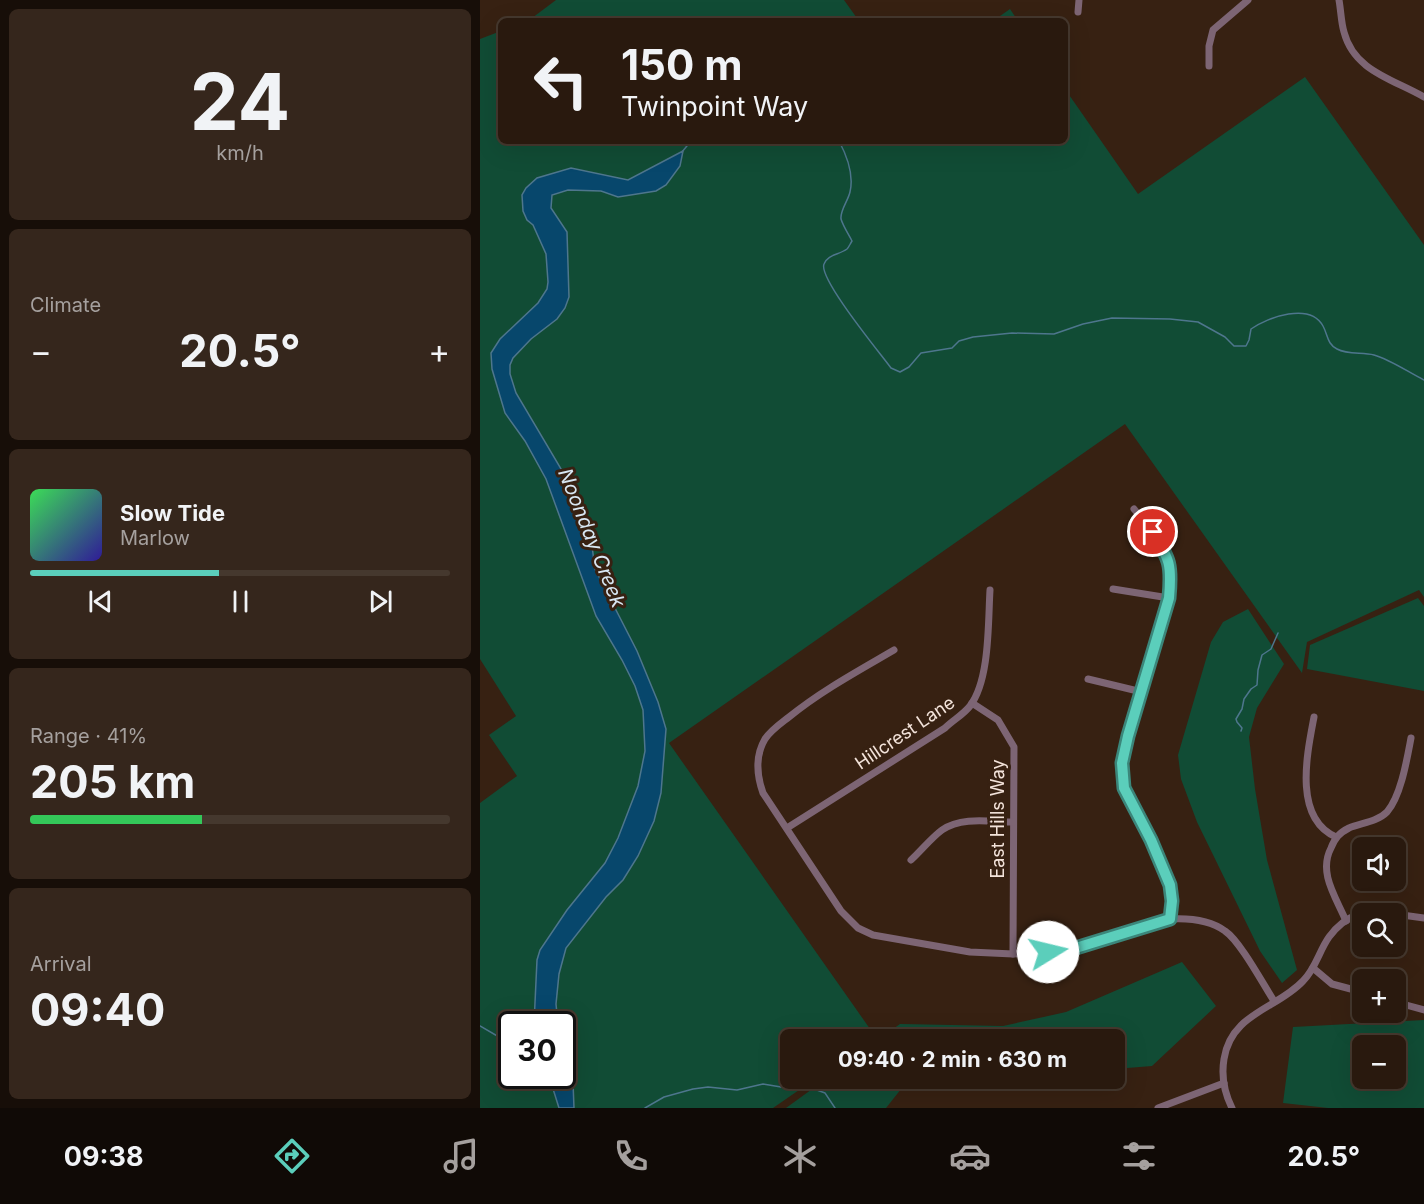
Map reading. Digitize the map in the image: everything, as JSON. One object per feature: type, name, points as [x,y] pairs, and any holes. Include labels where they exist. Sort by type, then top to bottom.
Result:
[{"type":"street","points":[[1078,12],[1079,0]]},
{"type":"street","points":[[1209,66],[1209,46],[1213,30],[1248,0]]},
{"type":"street","points":[[1339,0],[1344,33],[1363,65],[1424,97]]},
{"type":"street","points":[[1134,509],[1153,532],[1168,558],[1171,574],[1169,598],[1122,763],[1124,788],[1151,840],[1170,885],[1172,901],[1170,919]]},
{"type":"street","points":[[1113,589],[1169,598]]},
{"type":"street","name":"Hillcrest Lane","points":[[787,828],[945,728],[972,704],[985,668],[990,590]]},
{"type":"street","points":[[894,650],[801,707],[773,730],[760,750],[758,763],[759,782],[763,793],[841,911],[858,928],[884,937],[970,952],[1013,954],[1066,951],[1170,919],[1186,918],[1226,931],[1274,1001]]},
{"type":"street","points":[[1088,678],[1142,692]]},
{"type":"street","name":"East Hills Way","points":[[972,704],[998,720],[1014,747],[1013,954]]},
{"type":"street","points":[[1314,717],[1306,759],[1306,781],[1312,814],[1326,832],[1336,837]]},
{"type":"street","points":[[1346,921],[1327,881],[1325,870],[1328,854],[1336,837],[1347,829],[1377,819],[1386,813],[1396,797],[1411,738]]},
{"type":"street","points":[[911,860],[950,826],[967,821],[1013,822]]},
{"type":"street","points":[[1406,916],[1424,918]]},
{"type":"street","points":[[1232,1108],[1226,1096],[1222,1074],[1226,1044],[1241,1025],[1302,982],[1313,968],[1329,937],[1352,918]]},
{"type":"street","points":[[1313,968],[1332,984],[1352,989]]},
{"type":"street","points":[[1406,1005],[1424,1010]]},
{"type":"street","points":[[1158,1108],[1224,1083]]},
{"type":"green space","points":[[556,0],[844,0],[857,18],[532,18]]},
{"type":"green space","points":[[1010,9],[1016,18],[997,18]]},
{"type":"green space","points":[[498,32],[498,144],[1068,144],[1068,93],[1138,194],[1305,77],[1424,245],[1424,597],[1419,590],[1307,642],[1302,673],[1125,424],[669,743],[870,1029],[780,1029],[780,1089],[801,1089],[773,1108],[480,1108],[480,803],[517,776],[489,735],[516,716],[480,659],[480,39]]},
{"type":"green space","points":[[1418,598],[1424,606],[1424,691],[1307,669],[1310,645]]},
{"type":"green space","points":[[1248,609],[1284,664],[1257,708],[1249,737],[1267,860],[1297,970],[1282,983],[1260,951],[1197,822],[1181,779],[1178,755],[1211,642],[1223,622]]},
{"type":"green space","points":[[1182,962],[1216,1006],[1152,1066],[1125,1068],[1125,1029],[893,1029],[900,1024],[1003,1026],[1066,1012]]},
{"type":"green space","points":[[1424,1020],[1424,1108],[1328,1108],[1283,1103],[1293,1027],[1406,1023],[1406,1021]]},
{"type":"green space","points":[[812,1089],[901,1089],[886,1108],[786,1108]]},
{"type":"water","points":[[683,151],[680,166],[666,185],[656,191],[618,197],[601,191],[568,190],[552,195],[551,208],[567,232],[569,297],[557,319],[531,339],[513,358],[510,374],[516,393],[570,484],[592,546],[595,569],[637,651],[658,702],[666,729],[661,793],[654,821],[638,856],[623,880],[606,897],[566,948],[559,974],[557,1011],[535,1011],[537,960],[540,950],[567,910],[605,863],[618,838],[638,786],[645,751],[643,710],[635,686],[622,660],[596,616],[546,479],[525,441],[505,413],[492,369],[491,353],[500,339],[538,303],[547,289],[546,254],[533,225],[527,220],[523,211],[522,195],[526,188],[537,178],[571,168],[628,180]]},
{"type":"water","points":[[553,1089],[573,1089],[574,1108],[559,1108]]},
{"type":"waterway","name":"Noonday Creek","points":[[682,152],[689,144]]},
{"type":"waterway","name":"Noonday Creek","points":[[840,144],[847,159],[851,179],[850,192],[841,219],[852,241],[847,249],[831,256],[826,261],[825,272],[830,284],[863,332],[891,368],[900,372],[909,367],[921,353],[952,348],[959,341],[973,337],[1012,333],[1054,334],[1083,324],[1112,318],[1198,322],[1225,337],[1234,346],[1246,346],[1251,329],[1258,324],[1278,316],[1299,313],[1317,319],[1323,326],[1329,342],[1337,349],[1380,357],[1424,380]]},
{"type":"waterway","points":[[1241,731],[1242,728],[1236,719],[1242,709],[1244,699],[1257,685],[1262,655],[1271,649],[1278,633]]},
{"type":"waterway","points":[[480,1026],[498,1036]]},
{"type":"waterway","points":[[645,1108],[664,1097],[693,1089],[708,1087],[737,1090],[763,1084],[781,1087],[806,1086],[825,1093],[835,1108]]},
{"type":"route","points":[[1048,952],[1066,951],[1170,919],[1172,901],[1170,885],[1151,840],[1124,788],[1122,763],[1169,598],[1170,565],[1153,532]]}]
